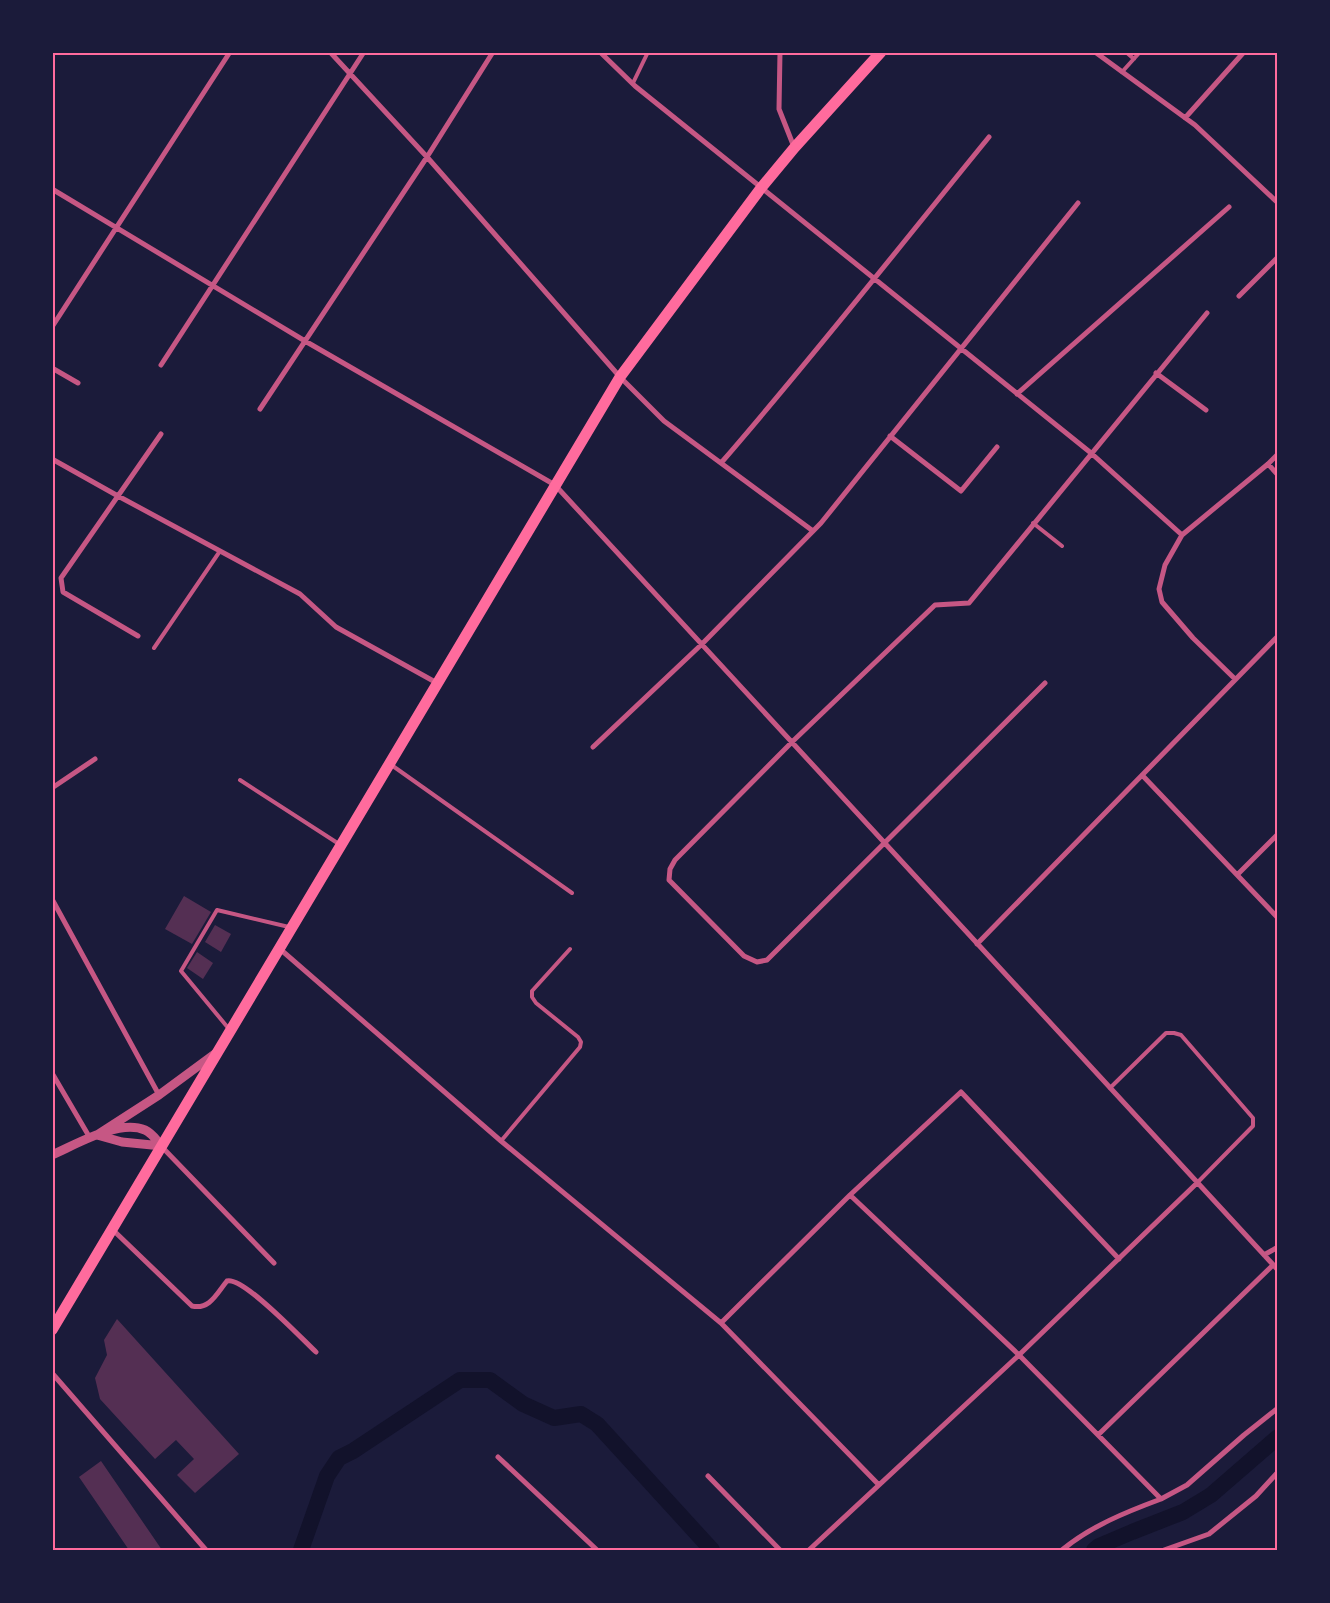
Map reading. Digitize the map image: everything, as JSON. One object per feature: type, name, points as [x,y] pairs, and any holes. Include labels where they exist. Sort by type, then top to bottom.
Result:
[{"type":"main road","points":[[52,1330],[620,377],[761,188],[794,148],[881,52]]},
{"type":"street","points":[[52,327],[230,52]]},
{"type":"street","points":[[330,52],[427,157],[620,377],[664,421],[813,531]]},
{"type":"street","points":[[161,365],[364,52]]},
{"type":"street","points":[[260,409],[427,157],[493,52]]},
{"type":"street","points":[[600,52],[633,83],[761,188],[1091,453],[1182,535]]},
{"type":"street","points":[[780,52],[779,109],[794,148]]},
{"type":"street","points":[[1095,52],[1195,125],[1278,203]]},
{"type":"street","points":[[1185,118],[1244,52]]},
{"type":"street","points":[[721,463],[795,378],[874,277],[989,137]]},
{"type":"street","points":[[52,190],[305,341],[555,485],[1278,1270]]},
{"type":"street","points":[[593,747],[702,644],[813,531],[1078,203]]},
{"type":"street","points":[[1017,394],[1229,207]]},
{"type":"street","points":[[1239,296],[1278,258]]},
{"type":"street","points":[[1045,683],[767,960],[757,962],[744,956],[669,880],[670,869],[675,860],[792,742],[935,604],[969,603],[1206,313]]},
{"type":"street","points":[[52,368],[78,383]]},
{"type":"street","points":[[1156,373],[1206,410]]},
{"type":"street","points":[[138,636],[63,592],[61,578],[161,434]]},
{"type":"street","points":[[890,436],[961,491],[997,447]]},
{"type":"street","points":[[1235,680],[1193,638],[1162,602],[1159,589],[1161,576],[1182,535],[1278,454]]},
{"type":"street","points":[[52,459],[300,594],[336,626],[437,683]]},
{"type":"street","points":[[1268,464],[1278,474]]},
{"type":"street","points":[[977,944],[1278,636]]},
{"type":"street","points":[[52,788],[94,759]]},
{"type":"street","points":[[1142,774],[1278,918]]},
{"type":"street","points":[[1238,874],[1278,834]]},
{"type":"street","points":[[52,899],[159,1095]]},
{"type":"street","points":[[279,948],[501,1141],[721,1323],[879,1485]]},
{"type":"street","points":[[94,1137],[159,1095],[218,1051]]},
{"type":"street","points":[[52,1073],[94,1137],[162,1146]]},
{"type":"street","points":[[721,1323],[850,1195],[961,1092],[1119,1259]]},
{"type":"street","points":[[52,1155],[119,1128],[139,1128],[149,1133],[162,1146],[274,1263]]},
{"type":"street","points":[[809,1550],[1019,1355],[1198,1183]]},
{"type":"street","points":[[850,1195],[1019,1355],[1161,1499]]},
{"type":"street","points":[[112,1230],[192,1306],[207,1306],[227,1281],[237,1281],[262,1301],[316,1352]]},
{"type":"street","points":[[1264,1256],[1278,1247]]},
{"type":"street","points":[[1098,1436],[1273,1265]]},
{"type":"street","points":[[52,1373],[206,1550]]},
{"type":"street","points":[[1062,1550],[1077,1538],[1116,1517],[1161,1499],[1187,1484],[1278,1408]]},
{"type":"street","points":[[498,1456],[597,1550]]},
{"type":"street","points":[[1164,1550],[1208,1534],[1256,1496],[1278,1472]]},
{"type":"street","points":[[708,1476],[780,1550]]},
{"type":"lane","points":[[633,83],[648,52]]},
{"type":"lane","points":[[1126,52],[1134,59]]},
{"type":"lane","points":[[1122,72],[1140,52]]},
{"type":"lane","points":[[1033,524],[1062,546]]},
{"type":"lane","points":[[154,648],[220,551]]},
{"type":"lane","points":[[389,763],[572,893]]},
{"type":"lane","points":[[240,780],[341,845]]},
{"type":"lane","points":[[230,1031],[181,971],[217,910],[292,927]]},
{"type":"lane","points":[[501,1141],[580,1047],[581,1042],[578,1037],[536,1003],[532,997],[532,991],[570,949]]},
{"type":"lane","points":[[1110,1088],[1166,1033],[1174,1033],[1181,1036],[1253,1118],[1253,1126],[1198,1183]]},
{"type":"building","points":[[184,896],[211,912],[192,944],[165,929]]},
{"type":"building","points":[[215,925],[231,934],[221,952],[205,942]]},
{"type":"building","points":[[197,952],[213,963],[203,979],[187,968]]},
{"type":"building","points":[[117,1319],[239,1454],[195,1493],[177,1475],[194,1459],[176,1440],[155,1459],[100,1399],[95,1378],[107,1355],[104,1340]]},
{"type":"building","points":[[101,1461],[162,1550],[129,1550],[79,1477]]},
{"type":"waterway","points":[[301,1550],[327,1476],[339,1458],[353,1451],[460,1380],[490,1380],[523,1404],[554,1418],[581,1414],[597,1424],[712,1550]]},
{"type":"waterway","points":[[1094,1550],[1099,1546],[1183,1512],[1211,1495],[1278,1437]]}]
